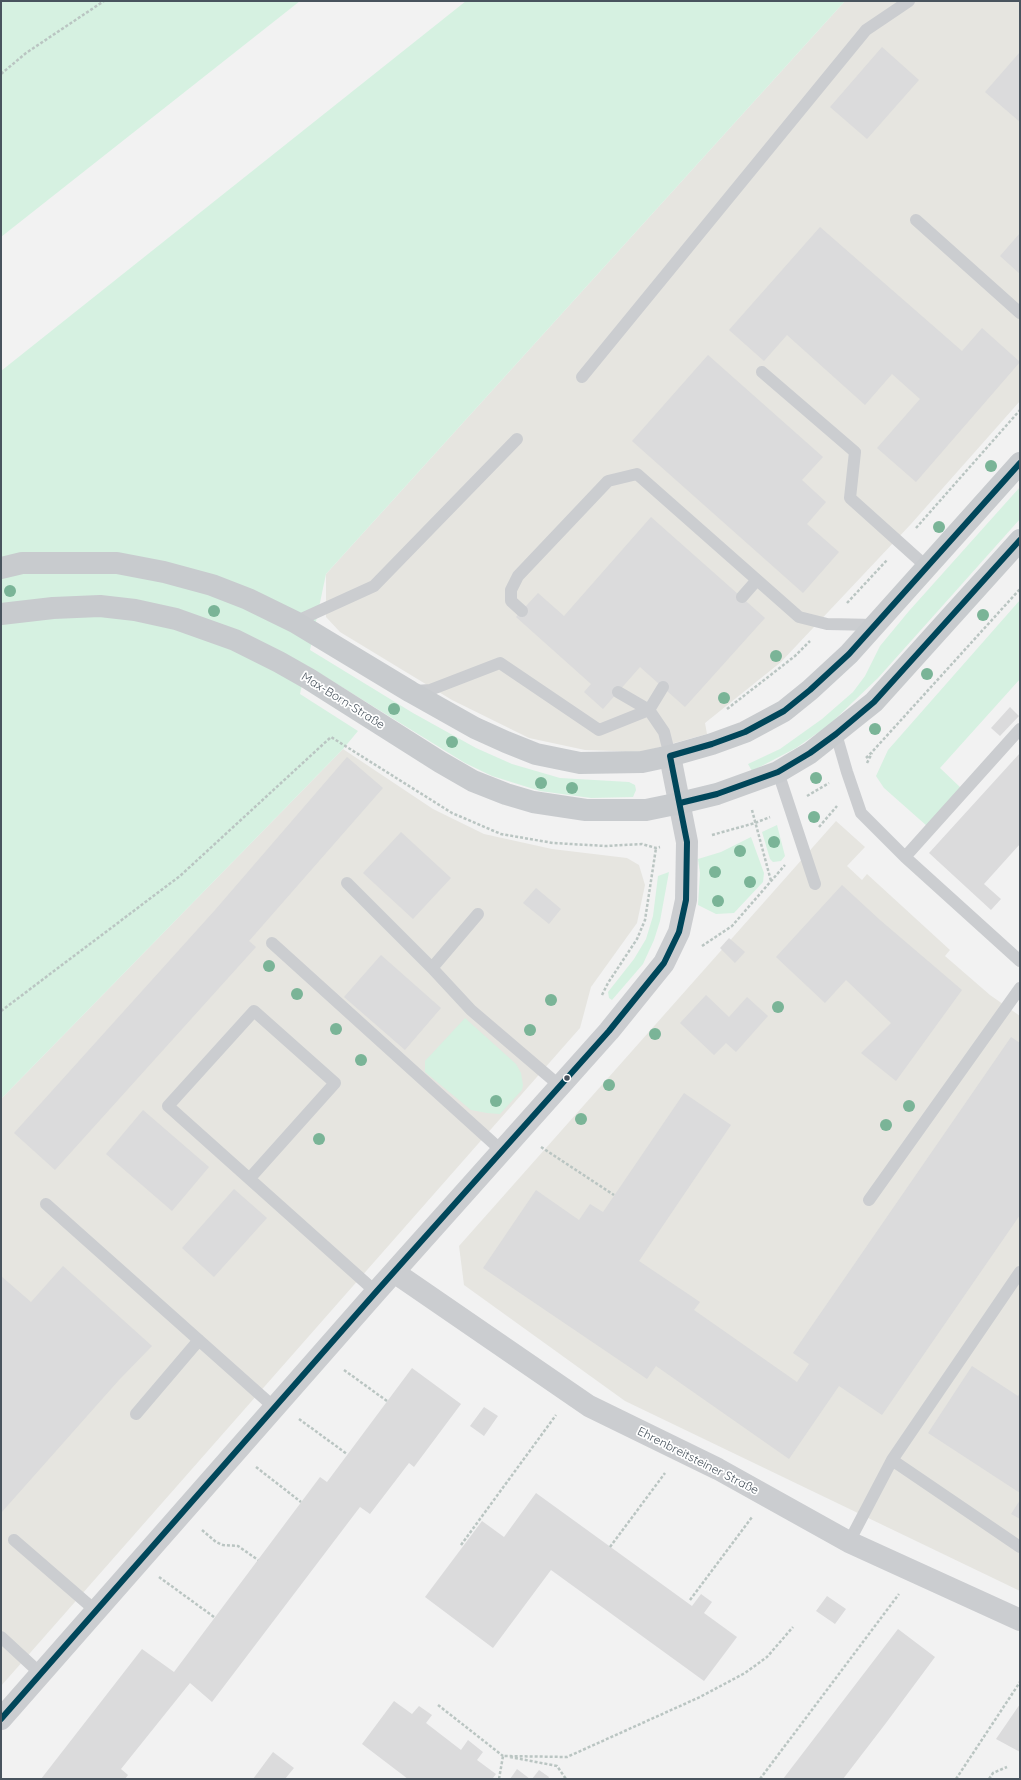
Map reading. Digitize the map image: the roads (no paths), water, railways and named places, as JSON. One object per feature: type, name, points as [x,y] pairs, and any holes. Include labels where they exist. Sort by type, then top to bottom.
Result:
[{"type":"main road","points":[[1,568],[22,563],[116,563],[164,572],[212,585],[248,599],[295,622],[412,692],[481,730],[512,744],[550,757],[580,763],[642,762],[712,744],[745,732],[784,711],[833,669],[876,625],[1020,463]]},
{"type":"main road","name":"Max-Born-Straße","points":[[1,614],[53,608],[100,606],[135,610],[176,619],[235,640],[279,662],[309,679],[440,762],[474,781],[506,794],[533,802],[586,810],[646,810],[680,804],[716,794],[778,772],[810,753],[836,734],[874,702],[1020,540]]},
{"type":"street","points":[[1,1719],[376,1292],[628,1010],[664,963],[679,932],[686,900],[687,842],[670,756]]},
{"type":"street","name":"Ehrenbreitsteiner Straße","points":[[394,1272],[589,1406],[718,1469],[849,1542],[1020,1620]]},
{"type":"lane","points":[[582,377],[866,30],[909,1]]},
{"type":"lane","points":[[916,220],[1020,313]]},
{"type":"lane","points":[[762,372],[855,452],[850,498],[928,568]]},
{"type":"lane","points":[[295,622],[374,586],[517,439]]},
{"type":"lane","points":[[522,611],[511,601],[511,590],[518,576],[608,481],[637,474],[799,618],[827,624],[876,625]]},
{"type":"lane","points":[[742,597],[756,581]]},
{"type":"lane","points":[[412,692],[430,690],[500,664],[599,730],[649,710],[663,687]]},
{"type":"lane","points":[[618,692],[649,710],[664,732],[670,756]]},
{"type":"lane","points":[[905,857],[1020,729]]},
{"type":"lane","points":[[836,734],[861,813],[905,857],[1020,961]]},
{"type":"lane","points":[[778,772],[804,845],[815,884]]},
{"type":"lane","points":[[348,883],[432,968],[470,1010],[560,1086]]},
{"type":"lane","points":[[432,968],[478,914]]},
{"type":"lane","points":[[272,943],[502,1151]]},
{"type":"lane","points":[[869,1200],[1020,988]]},
{"type":"lane","points":[[250,1178],[335,1083],[254,1011],[168,1106],[376,1292]]},
{"type":"lane","points":[[46,1204],[199,1340],[276,1406]]},
{"type":"lane","points":[[849,1542],[892,1460],[1020,1272]]},
{"type":"lane","points":[[136,1414],[199,1340]]},
{"type":"lane","points":[[892,1460],[1020,1547]]},
{"type":"lane","points":[[14,1540],[96,1611]]},
{"type":"lane","points":[[1,1637],[40,1674]]}]
